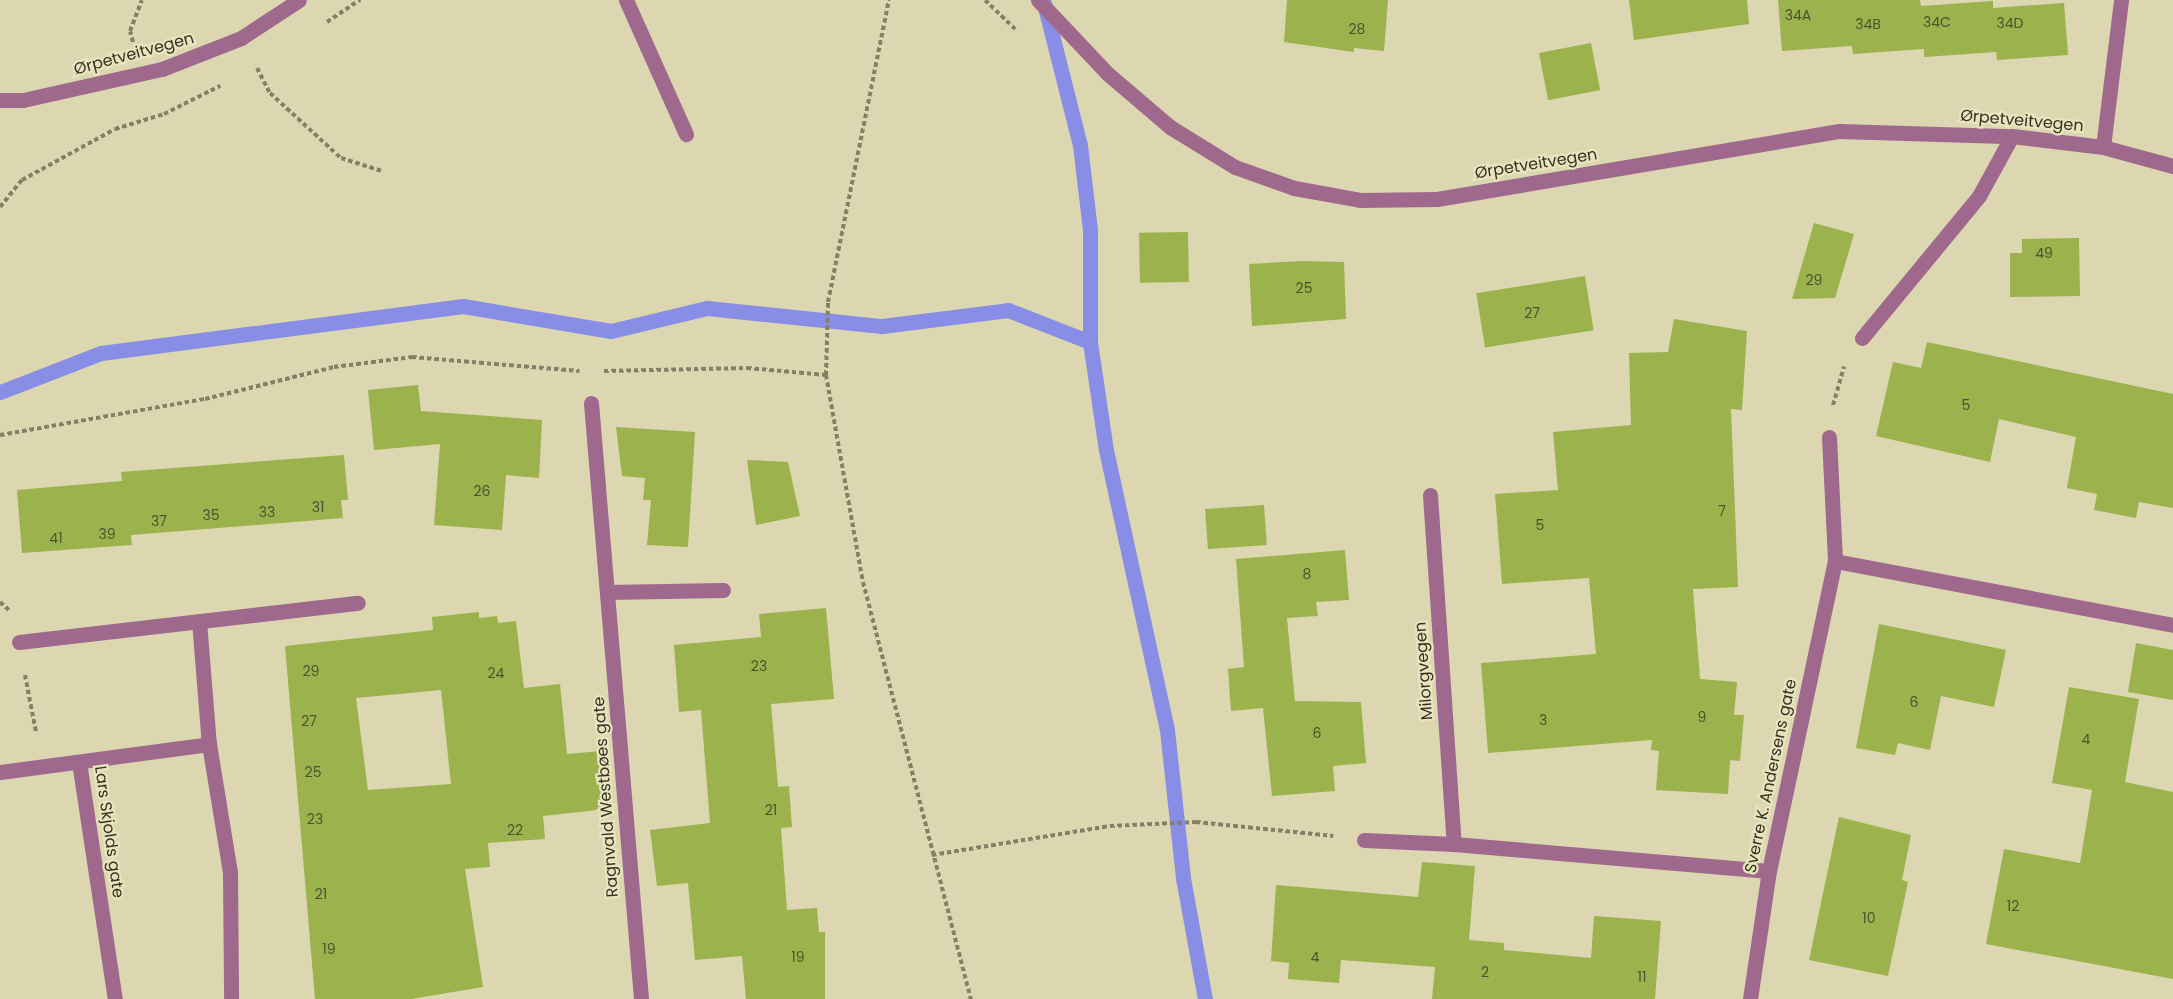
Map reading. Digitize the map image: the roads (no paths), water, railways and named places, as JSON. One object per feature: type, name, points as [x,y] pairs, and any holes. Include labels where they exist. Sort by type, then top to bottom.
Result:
[{"type":"street","name":"Ørpetveitvegen","points":[[0,100],[141,74],[241,38],[299,0]]},
{"type":"street","points":[[626,0],[686,134]]},
{"type":"street","name":"Ørpetveitvegen","points":[[1038,0],[1108,74],[1179,133],[1235,167],[1294,188],[1360,200],[1437,198],[1839,131],[2012,136],[2103,147],[2173,166]]},
{"type":"street","name":"Ørpetveitvegen","points":[[2103,147],[2121,0]]},
{"type":"street","points":[[1862,338],[1979,196],[2012,136]]},
{"type":"street","name":"Ragnvald Westbøes gate","points":[[591,403],[641,999]]},
{"type":"street","name":"Sverre K. Andersens gate","points":[[1750,999],[1769,871],[1835,561],[1829,437]]},
{"type":"street","name":"Milorgvegen","points":[[1430,495],[1454,844]]},
{"type":"street","points":[[1835,561],[2173,625]]},
{"type":"street","points":[[608,592],[723,590]]},
{"type":"street","points":[[19,642],[358,603]]},
{"type":"street","points":[[199,621],[209,744],[230,873],[231,999]]},
{"type":"street","name":"Lars Skjolds gate","points":[[115,999],[79,762],[209,744]]},
{"type":"street","points":[[0,772],[79,762]]},
{"type":"street","points":[[1364,840],[1454,844],[1769,871]]},
{"type":"waterway","points":[[1044,3],[1080,145],[1090,230],[1090,342],[1106,450],[1167,730],[1183,878],[1205,999]]},
{"type":"waterway","points":[[0,392],[101,353],[463,306],[611,331],[707,308],[882,326],[1008,310],[1090,342]]}]
